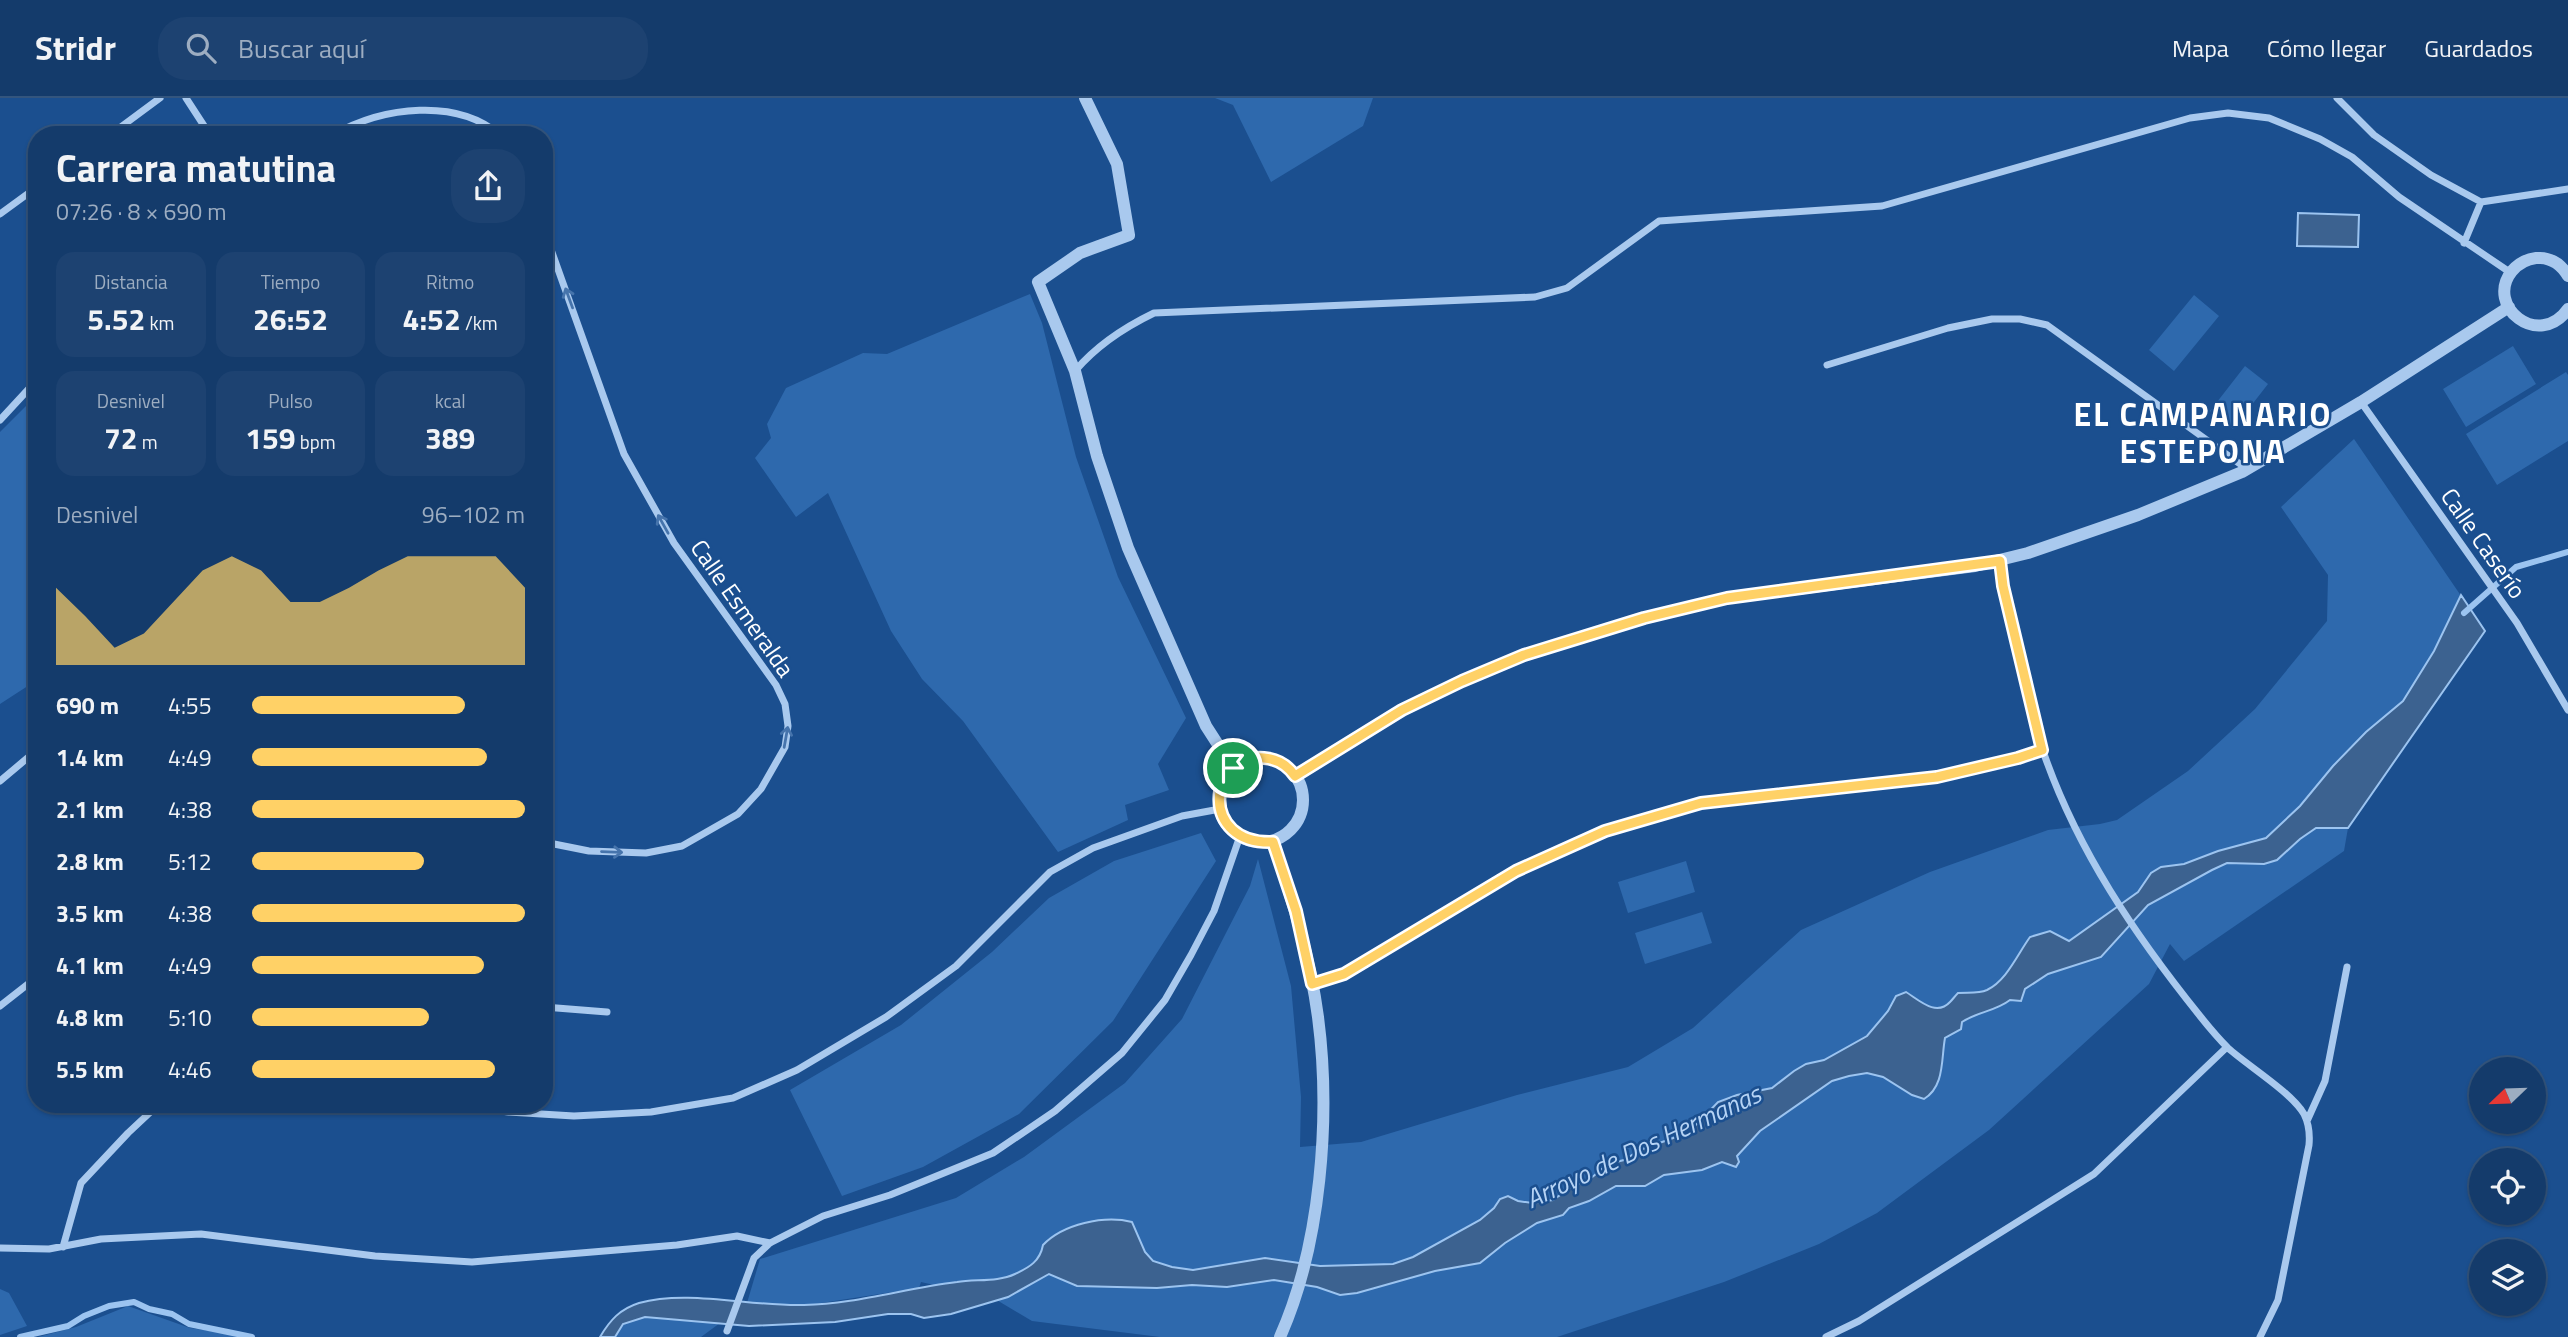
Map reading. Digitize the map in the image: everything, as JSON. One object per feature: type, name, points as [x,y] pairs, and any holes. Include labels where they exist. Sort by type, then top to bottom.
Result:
[{"type":"street","points":[[122,126],[160,98]]},
{"type":"street","points":[[186,98],[204,126]]},
{"type":"street","points":[[1085,98],[1117,164],[1129,235],[1080,253],[1038,282],[1075,371],[1097,456],[1128,548],[1206,726],[1233,768]]},
{"type":"street","points":[[2337,98],[2386,143],[2431,175],[2481,202],[2568,189]]},
{"type":"street","points":[[350,126],[374,113],[426,102],[471,109],[493,126]]},
{"type":"street","points":[[1075,371],[1093,350],[1131,324],[1154,313],[1535,298],[1567,288],[1659,221],[1882,206],[2190,118],[2228,113],[2269,118],[2320,139],[2352,156],[2399,197],[2511,273]]},
{"type":"street","points":[[0,214],[28,194]]},
{"type":"street","points":[[2464,243],[2481,202]]},
{"type":"street","name":"Calle Esmeralda","points":[[553,255],[624,454],[674,543],[776,685],[785,704],[788,726],[785,747],[761,789],[738,814],[682,846],[646,853],[589,851],[553,844]]},
{"type":"street","points":[[2566,316],[2540,326],[2528,324],[2516,317],[2509,307],[2505,290],[2511,273],[2528,260],[2549,259],[2567,273]]},
{"type":"street","points":[[1295,776],[1402,710],[1524,655],[1644,618],[1727,598],[2000,561],[2138,515],[2248,469],[2361,402],[2509,307]]},
{"type":"street","points":[[1827,365],[1948,328],[1992,319],[2020,319],[2047,325],[2248,469]]},
{"type":"street","points":[[0,420],[28,390]]},
{"type":"street","name":"Calle Caserío","points":[[2361,402],[2514,618],[2568,710]]},
{"type":"street","points":[[2000,561],[2003,586],[2042,750],[2074,829],[2105,884],[2146,946],[2201,1018],[2227,1047],[2285,1095],[2307,1121],[2309,1145],[2278,1300],[2260,1337]]},
{"type":"street","points":[[1312,984],[1344,974],[1516,871],[1605,831],[1701,803],[1937,777],[2042,750]]},
{"type":"street","points":[[0,781],[28,758]]},
{"type":"street","points":[[1270,758],[1283,764],[1295,776],[1303,796],[1302,809],[1298,821],[1289,831],[1273,842],[1253,841],[1230,828],[1220,809],[1220,790],[1224,778],[1233,768],[1245,761],[1270,758]]},
{"type":"street","points":[[524,1113],[574,1116],[651,1112],[733,1098],[797,1070],[886,1017],[956,966],[1050,872],[1093,848],[1182,816],[1220,809]]},
{"type":"street","points":[[727,1331],[754,1258],[770,1243],[823,1216],[890,1195],[993,1153],[1055,1111],[1122,1054],[1165,1000],[1214,911],[1240,836]]},
{"type":"street","points":[[1273,842],[1296,911],[1312,984],[1318,1019],[1323,1108],[1320,1164],[1308,1246],[1280,1337]]},
{"type":"street","points":[[2307,1121],[2325,1081],[2347,967]]},
{"type":"street","points":[[0,1006],[28,984]]},
{"type":"street","points":[[553,1008],[607,1012]]},
{"type":"street","points":[[1826,1337],[1859,1321],[2094,1174],[2227,1047]]},
{"type":"street","points":[[63,1247],[81,1183],[149,1113]]},
{"type":"street","points":[[0,1248],[63,1247],[101,1240],[201,1234],[375,1256],[472,1262],[677,1245],[737,1236],[770,1243]]},
{"type":"shaded area","points":[[1215,98],[1373,98],[1363,126],[1271,182],[1233,105]]},
{"type":"shaded area","points":[[2298,213],[2359,215],[2358,247],[2297,246]]},
{"type":"shaded area","points":[[1030,294],[1042,323],[1076,457],[1118,577],[1186,718],[1158,764],[1169,790],[1125,805],[1128,820],[1058,852],[963,721],[922,679],[891,631],[828,493],[796,517],[755,458],[771,438],[767,424],[786,388],[863,353],[887,354]]},
{"type":"shaded area","points":[[2194,295],[2219,316],[2174,371],[2149,350]]},
{"type":"shaded area","points":[[2513,346],[2536,384],[2466,427],[2443,389]]},
{"type":"shaded area","points":[[2245,366],[2268,384],[2233,429],[2210,411]]},
{"type":"shaded area","points":[[2566,372],[2568,441],[2497,485],[2466,434]]},
{"type":"shaded area","points":[[28,404],[28,686],[0,704],[0,432]]},
{"type":"shaded area","points":[[2354,439],[2485,631],[2348,828],[2344,851],[2184,961],[2170,944],[2149,984],[1989,1130],[1877,1213],[1819,1244],[1724,1282],[1557,1337],[1160,1337],[1032,1321],[995,1299],[921,1282],[919,1288],[808,1305],[747,1303],[760,1259],[956,1198],[1024,1157],[1125,1083],[1182,1019],[1250,886],[1258,859],[1291,986],[1301,1097],[1300,1147],[1361,1142],[1517,1095],[1628,1067],[1693,1028],[1801,930],[1930,872],[2048,830],[2117,820],[2188,771],[2255,709],[2327,621],[2328,575],[2281,507]]},
{"type":"shaded area","points":[[2461,595],[2485,631],[2348,828],[2316,828],[2277,860],[2264,864],[2227,863],[2212,870],[2148,905],[2101,957],[2048,974],[2025,989],[2021,1001],[2010,1000],[1962,1022],[1961,1029],[1945,1038],[1939,1080],[1931,1094],[1924,1099],[1912,1095],[1883,1077],[1867,1073],[1832,1081],[1760,1131],[1737,1156],[1739,1162],[1736,1167],[1722,1162],[1702,1170],[1664,1175],[1645,1186],[1616,1186],[1589,1201],[1569,1208],[1563,1215],[1537,1223],[1480,1263],[1435,1271],[1357,1293],[1340,1295],[1317,1287],[1274,1280],[1227,1287],[1077,1286],[1049,1274],[1008,1297],[951,1314],[924,1318],[911,1314],[888,1314],[835,1322],[749,1326],[645,1317],[623,1324],[615,1337],[600,1337],[621,1312],[632,1305],[658,1299],[699,1298],[784,1305],[823,1304],[964,1281],[1001,1278],[1030,1266],[1037,1259],[1043,1245],[1061,1232],[1097,1221],[1132,1222],[1145,1252],[1153,1261],[1193,1270],[1265,1258],[1320,1266],[1393,1264],[1413,1257],[1480,1220],[1500,1199],[1508,1196],[1532,1203],[1553,1200],[1573,1186],[1590,1179],[1608,1164],[1624,1160],[1640,1150],[1693,1128],[1718,1102],[1772,1088],[1806,1064],[1824,1060],[1867,1036],[1888,1011],[1896,996],[1906,992],[1928,1006],[1939,1008],[1945,1006],[1958,993],[1987,990],[2006,974],[2030,937],[2050,931],[2069,941],[2138,892],[2151,873],[2161,867],[2184,864],[2218,851],[2266,838],[2300,806],[2366,732],[2403,701],[2434,651]]},
{"type":"shaded area","points":[[1201,833],[1216,861],[1113,1021],[1019,1114],[923,1167],[842,1196],[790,1090],[901,1025],[992,952],[1049,898],[1114,861]]},
{"type":"shaded area","points":[[1686,861],[1695,892],[1628,913],[1618,882]]},
{"type":"shaded area","points":[[1702,912],[1712,943],[1645,964],[1635,933]]},
{"type":"shaded area","points":[[0,1289],[9,1293],[27,1326],[0,1335]]},
{"type":"shaded area","points":[[128,1306],[190,1328],[251,1337],[38,1337],[76,1327]]},
{"type":"shaded area","points":[[645,1317],[720,1323],[701,1337],[615,1337],[623,1324]]},
{"type":"waterway","name":"Arroyo de Dos Hermanas","points":[[2464,613],[2516,567],[2568,552]]},
{"type":"waterway","points":[[20,1337],[68,1326],[109,1306],[134,1302],[149,1309],[172,1314],[189,1324],[252,1337]]},
{"type":"district","name":"EL CAMPANARIO ESTEPONA","points":[[2203,432]]},
{"type":"route","points":[[2000,561],[2003,586],[2042,750],[1937,777],[1701,803],[1605,831],[1516,871],[1344,974],[1312,984],[1296,911],[1273,842],[1253,841],[1240,836],[1222,817],[1220,790],[1224,778],[1233,768],[1245,761],[1270,758],[1283,764],[1295,776],[1402,710],[1462,681],[1524,655],[1644,618],[1727,598],[2000,561]]}]
